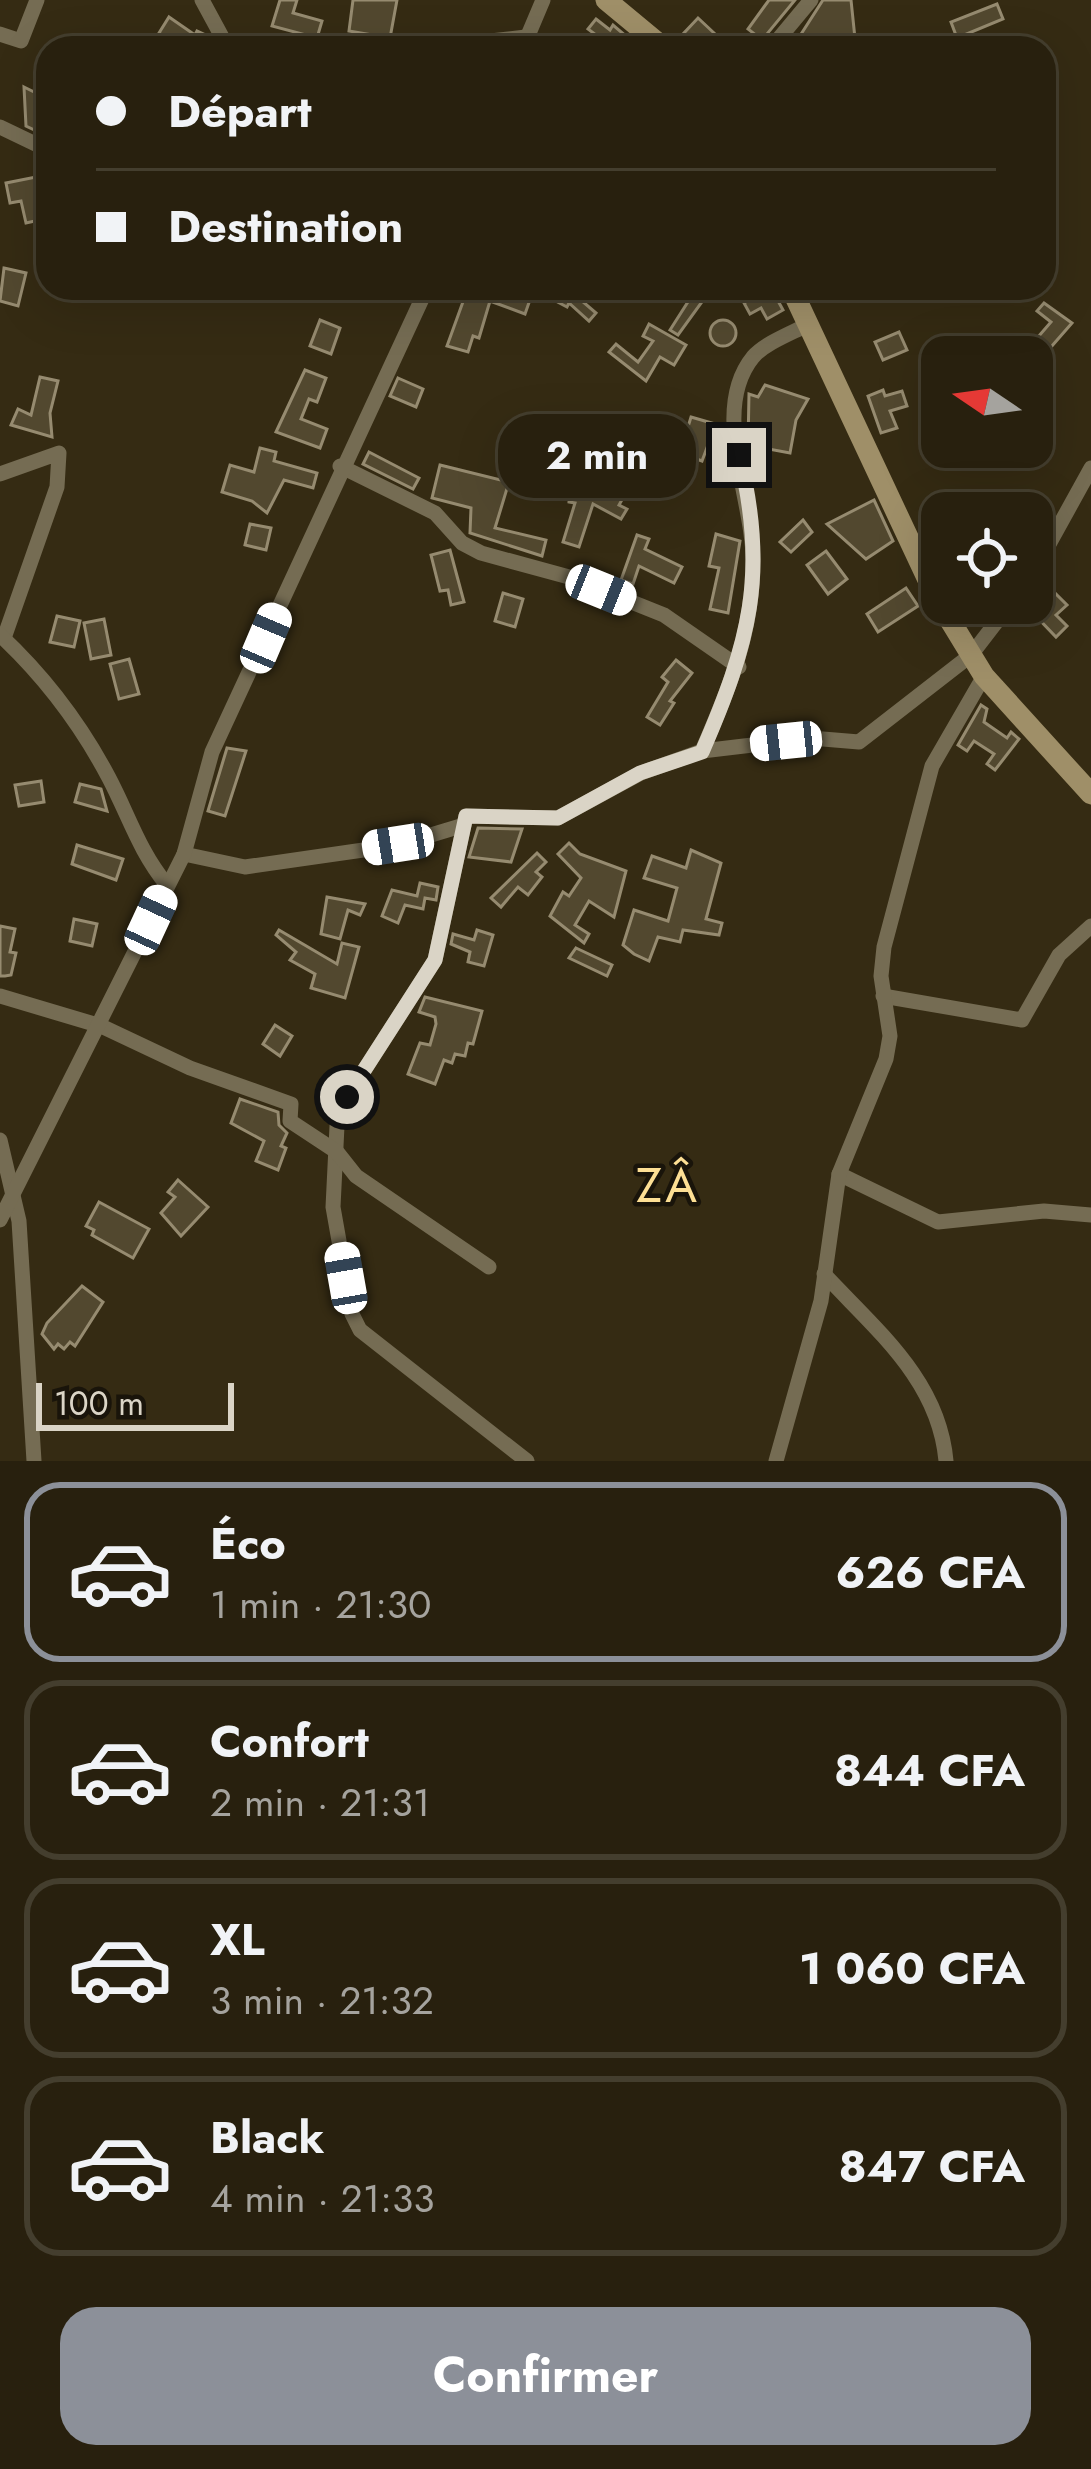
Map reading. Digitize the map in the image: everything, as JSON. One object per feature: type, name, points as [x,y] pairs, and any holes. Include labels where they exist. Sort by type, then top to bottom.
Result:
[{"type":"street","points":[[0,34],[21,41],[37,0]]},
{"type":"street","points":[[202,0],[222,36]]},
{"type":"street","points":[[528,36],[543,0]]},
{"type":"street","points":[[606,0],[650,36]]},
{"type":"street","points":[[781,36],[811,0]]},
{"type":"street","points":[[0,127],[36,144]]},
{"type":"street","points":[[0,1220],[184,854],[212,752],[340,466],[421,300]]},
{"type":"street","points":[[797,300],[938,599],[971,655],[1091,794]]},
{"type":"street","points":[[702,752],[739,667],[754,560],[732,412],[754,355],[808,324]]},
{"type":"street","points":[[0,474],[59,453],[57,487],[2,637],[71,712],[111,782],[140,853],[167,885]]},
{"type":"street","points":[[340,466],[435,513],[462,543],[481,553],[569,578],[664,615],[739,667]]},
{"type":"street","points":[[1053,537],[1091,469]]},
{"type":"street","points":[[527,1461],[354,1322],[333,1207],[337,1126],[347,1097],[435,960],[466,816],[558,818],[640,773],[702,752],[812,738],[859,742],[971,655],[995,624]]},
{"type":"street","points":[[776,1461],[813,1334],[839,1174],[886,1059],[890,1036],[884,947],[932,766],[985,676]]},
{"type":"street","points":[[184,854],[245,867],[398,844],[464,826]]},
{"type":"street","points":[[884,996],[1022,1020],[1059,955],[1091,926]]},
{"type":"street","points":[[0,996],[101,1026],[190,1068],[291,1103],[290,1121],[337,1152],[356,1176],[489,1267]]},
{"type":"street","points":[[0,1140],[19,1221],[34,1461]]},
{"type":"street","points":[[839,1174],[938,1222],[1044,1211],[1091,1215]]},
{"type":"street","points":[[824,1274],[926,1389],[940,1419],[946,1461]]},
{"type":"building","points":[[280,0],[297,0],[293,13],[322,21],[318,36],[272,26]]},
{"type":"building","points":[[353,0],[397,0],[390,36],[349,31]]},
{"type":"building","points":[[769,0],[795,0],[765,36],[748,29]]},
{"type":"building","points":[[823,0],[851,0],[855,36],[800,36]]},
{"type":"building","points":[[997,4],[1003,19],[962,36],[956,36],[951,22]]},
{"type":"building","points":[[169,17],[195,35],[197,31],[208,36],[164,36],[159,33]]},
{"type":"building","points":[[698,18],[717,36],[687,36],[684,33]]},
{"type":"building","points":[[596,19],[626,36],[597,36],[588,29]]},
{"type":"building","points":[[24,87],[36,93],[36,131],[26,126]]},
{"type":"building","points":[[36,177],[36,221],[26,223],[21,201],[10,203],[6,183]]},
{"type":"building","points":[[4,268],[26,273],[18,306],[0,301]]},
{"type":"building","points":[[464,300],[530,300],[525,314],[490,301],[479,338],[473,336],[468,352],[447,346]]},
{"type":"building","points":[[554,300],[581,300],[596,313],[589,321],[569,303],[567,307]]},
{"type":"building","points":[[689,300],[703,300],[678,335],[670,330]]},
{"type":"building","points":[[778,300],[783,310],[767,319],[761,308],[750,314],[744,303]]},
{"type":"building","points":[[1044,303],[1072,323],[1053,345],[1053,336],[1039,336],[1051,322],[1037,311]]},
{"type":"building","points":[[320,320],[340,328],[331,354],[310,346]]},
{"type":"building","points":[[723,320],[736,333],[723,346],[710,333]]},
{"type":"building","points":[[649,324],[686,345],[674,365],[660,357],[646,381],[609,352],[616,344],[638,362],[653,341],[643,336]]},
{"type":"building","points":[[899,332],[907,350],[883,360],[875,342]]},
{"type":"building","points":[[305,370],[326,378],[317,402],[309,399],[301,419],[327,429],[320,448],[276,432]]},
{"type":"building","points":[[40,377],[58,381],[50,413],[52,437],[11,425],[18,409],[31,415]]},
{"type":"building","points":[[398,378],[423,389],[416,407],[390,396]]},
{"type":"building","points":[[765,385],[808,399],[796,420],[790,453],[748,445],[749,394],[758,397]]},
{"type":"building","points":[[883,390],[885,396],[902,391],[907,406],[890,411],[897,428],[881,433],[868,396]]},
{"type":"building","points":[[691,417],[722,426],[723,441],[711,437],[702,461],[680,453]]},
{"type":"building","points":[[260,448],[276,452],[274,461],[317,473],[313,488],[284,480],[267,513],[252,501],[222,492],[230,465],[254,472]]},
{"type":"building","points":[[369,452],[419,478],[413,489],[363,464]]},
{"type":"building","points":[[440,465],[509,482],[495,528],[546,540],[542,556],[470,533],[471,508],[432,498]]},
{"type":"building","points":[[570,487],[602,496],[607,487],[624,496],[619,505],[627,509],[621,519],[593,504],[579,547],[563,542],[575,503],[569,502]]},
{"type":"building","points":[[874,500],[893,541],[866,559],[827,524]]},
{"type":"building","points":[[803,520],[812,532],[791,552],[780,542]]},
{"type":"building","points":[[250,524],[271,528],[266,550],[245,545]]},
{"type":"building","points":[[716,534],[740,541],[728,613],[710,609],[719,568],[709,566]]},
{"type":"building","points":[[637,535],[649,539],[645,549],[682,567],[674,583],[639,566],[633,584],[621,580]]},
{"type":"building","points":[[450,550],[464,602],[451,605],[448,590],[440,591],[431,555]]},
{"type":"building","points":[[826,551],[847,579],[828,594],[807,565]]},
{"type":"building","points":[[906,588],[918,606],[878,632],[867,614]]},
{"type":"building","points":[[503,593],[523,599],[515,627],[495,621]]},
{"type":"building","points":[[1053,593],[1067,605],[1056,615],[1067,626],[1056,637],[1044,624],[1053,624]]},
{"type":"building","points":[[57,616],[80,621],[74,647],[50,642]]},
{"type":"building","points":[[104,619],[111,655],[91,659],[84,623]]},
{"type":"building","points":[[129,659],[139,694],[119,699],[110,664]]},
{"type":"building","points":[[676,660],[692,673],[670,701],[674,703],[660,725],[647,717],[668,682],[662,677]]},
{"type":"building","points":[[981,705],[987,709],[984,722],[1007,738],[1011,732],[1019,739],[995,770],[987,764],[994,754],[974,741],[967,751],[958,745]]},
{"type":"building","points":[[227,748],[246,751],[225,816],[208,811]]},
{"type":"building","points":[[41,781],[44,802],[19,806],[15,785]]},
{"type":"building","points":[[80,784],[101,789],[107,811],[75,802]]},
{"type":"building","points":[[478,828],[522,829],[511,862],[469,857]]},
{"type":"building","points":[[569,843],[580,854],[626,871],[614,917],[589,901],[575,925],[589,934],[584,943],[550,916],[563,892],[569,896],[581,878],[558,854]]},
{"type":"building","points":[[77,845],[123,859],[116,880],[72,864]]},
{"type":"building","points":[[691,850],[721,863],[706,919],[722,923],[719,935],[683,930],[680,942],[658,937],[649,961],[623,945],[634,910],[668,921],[677,888],[644,878],[652,856],[686,868]]},
{"type":"building","points":[[537,853],[546,862],[536,872],[542,877],[528,895],[518,887],[501,907],[491,898]]},
{"type":"building","points":[[420,883],[438,887],[436,900],[425,898],[423,909],[405,905],[398,923],[382,916],[392,890],[417,896]]},
{"type":"building","points":[[327,897],[365,904],[360,915],[348,910],[340,939],[321,934]]},
{"type":"building","points":[[74,919],[97,924],[92,946],[70,941]]},
{"type":"building","points":[[0,926],[15,929],[10,952],[16,953],[11,975],[5,976],[0,976]]},
{"type":"building","points":[[279,930],[337,964],[342,943],[359,947],[345,998],[311,988],[315,974],[290,960],[296,952],[276,935]]},
{"type":"building","points":[[477,930],[493,935],[484,966],[468,962],[470,952],[451,944],[453,934],[474,940]]},
{"type":"building","points":[[576,948],[612,965],[607,976],[569,958]]},
{"type":"building","points":[[425,997],[482,1011],[473,1044],[468,1043],[465,1056],[455,1054],[452,1063],[444,1060],[435,1084],[408,1074],[420,1043],[430,1045],[436,1024],[435,1017],[419,1012]]},
{"type":"building","points":[[275,1025],[292,1036],[280,1056],[263,1044]]},
{"type":"building","points":[[240,1099],[278,1112],[279,1125],[287,1133],[278,1170],[256,1161],[264,1141],[231,1123]]},
{"type":"building","points":[[178,1180],[208,1207],[181,1236],[161,1213],[175,1197],[168,1192]]},
{"type":"building","points":[[99,1202],[149,1229],[133,1258],[92,1235],[94,1230],[86,1226]]},
{"type":"building","points":[[82,1286],[103,1302],[75,1346],[70,1342],[64,1349],[58,1344],[54,1349],[42,1334]]},
{"type":"district","name":"ZÂ","points":[[668,1185]]},
{"type":"route","points":[[347,1097],[435,960],[466,816],[558,818],[640,773],[702,752],[739,667],[751,610],[754,560],[739,455]]}]
